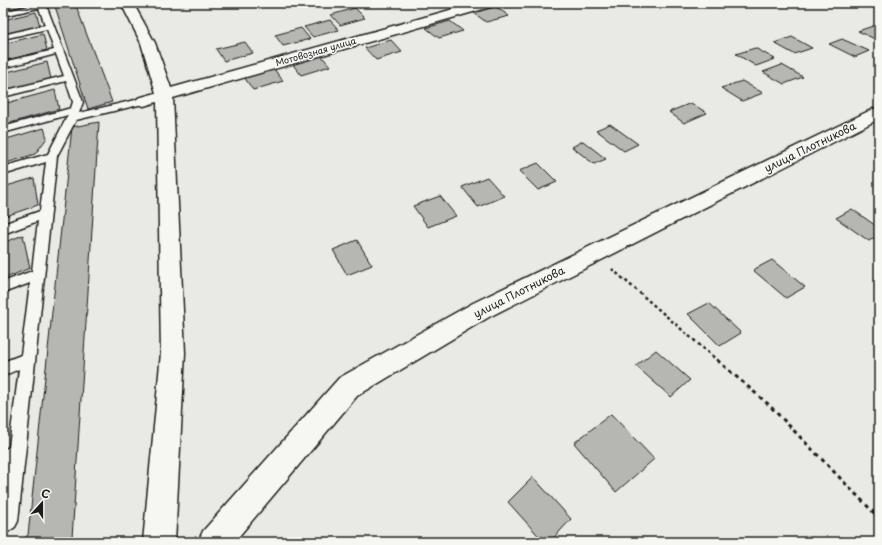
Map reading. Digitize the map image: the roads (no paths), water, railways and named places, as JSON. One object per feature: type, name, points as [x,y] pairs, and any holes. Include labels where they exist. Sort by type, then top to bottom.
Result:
[{"type":"street","points":[[127,3],[148,43],[154,98],[173,354],[159,542]]},
{"type":"street","name":"Мотовозная улица","points":[[154,98],[489,3]]},
{"type":"street","name":"улица Плотникова","points":[[214,542],[348,387],[481,310],[879,113]]},
{"type":"lane","points":[[3,14],[42,4],[78,102],[74,114],[52,156],[28,359],[10,455],[9,521],[3,526]]},
{"type":"lane","points":[[3,37],[50,26]]},
{"type":"lane","points":[[3,65],[59,51]]},
{"type":"lane","points":[[3,94],[69,77]]},
{"type":"lane","points":[[3,130],[154,98]]},
{"type":"lane","points":[[3,171],[52,156]]},
{"type":"lane","points":[[3,229],[45,214]]},
{"type":"lane","points":[[3,288],[37,275]]},
{"type":"lane","points":[[3,369],[28,359]]}]
